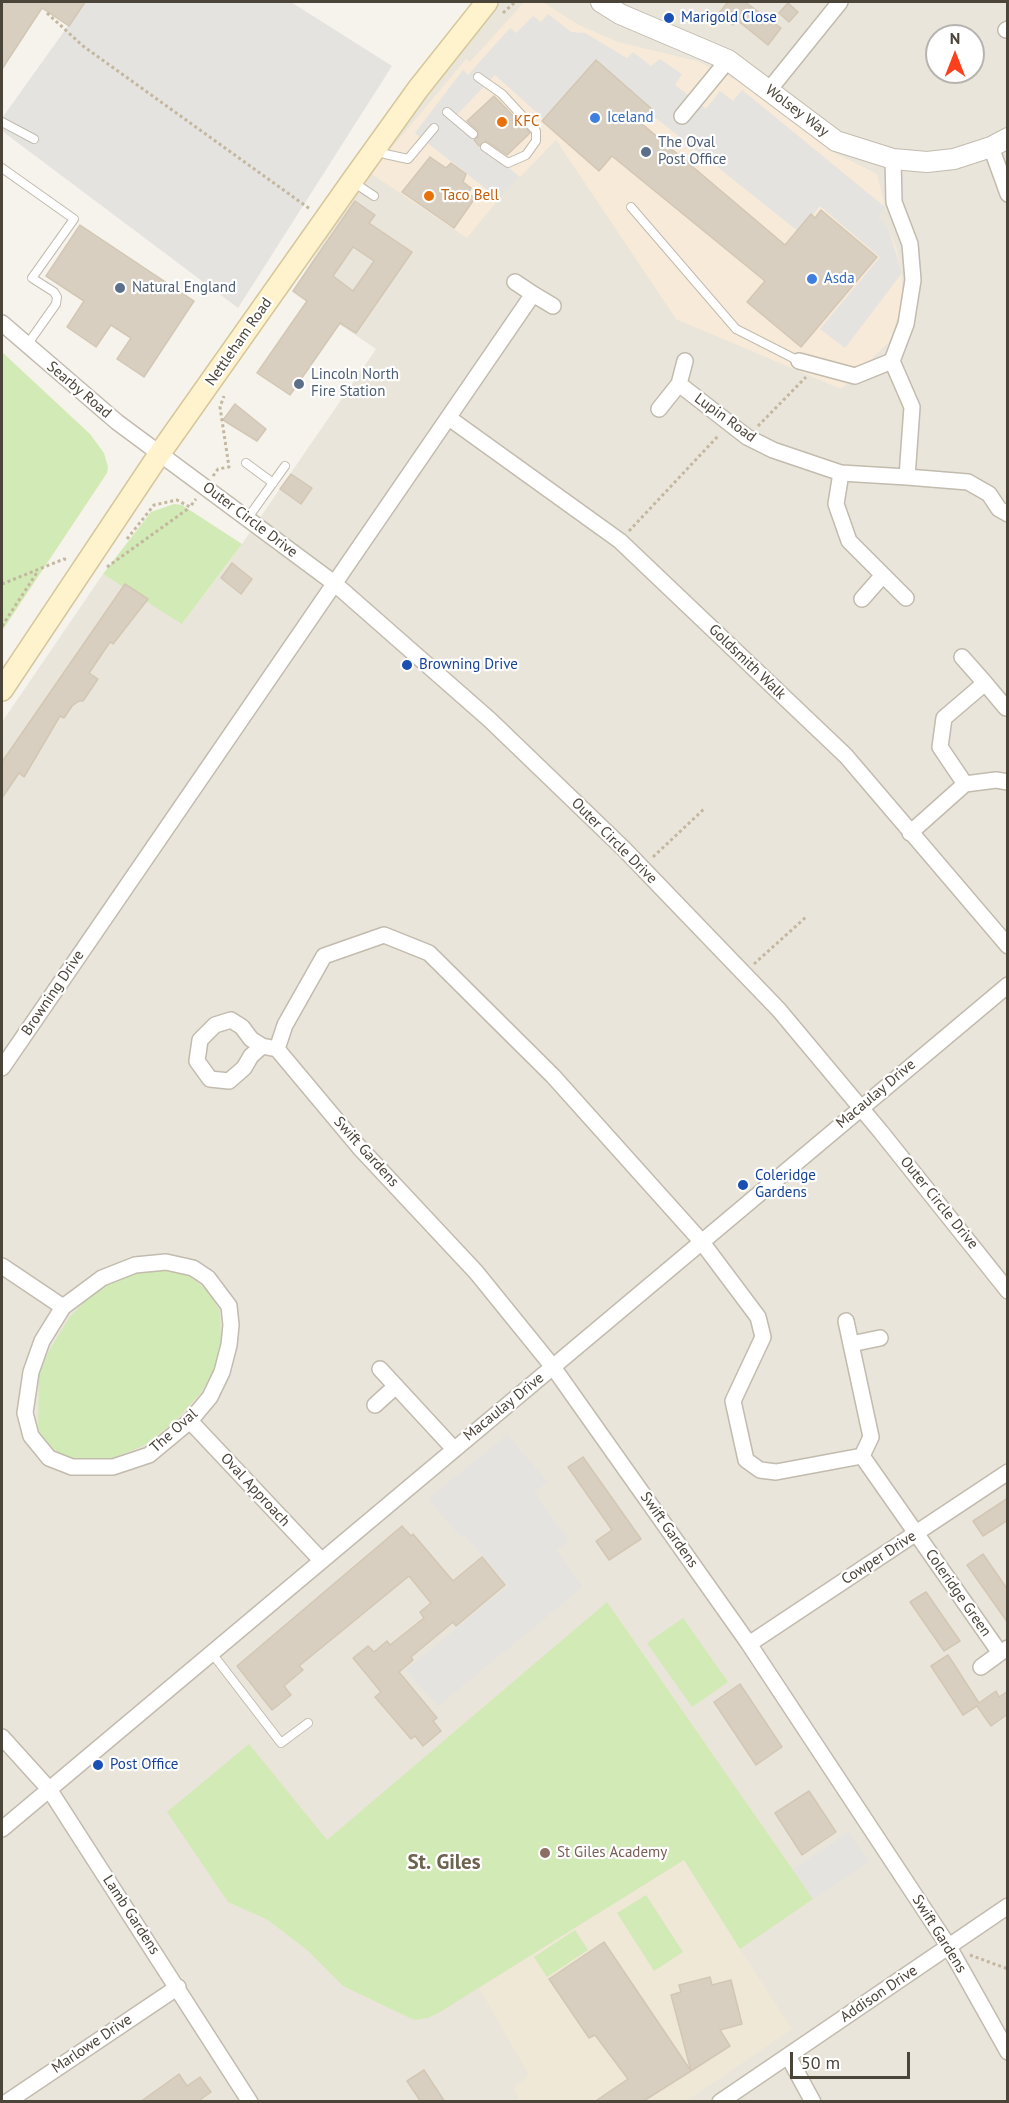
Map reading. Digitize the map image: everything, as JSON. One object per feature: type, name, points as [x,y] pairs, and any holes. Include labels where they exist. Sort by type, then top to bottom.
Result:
[{"type":"main road","name":"Nettleham Road","points":[[2,690],[92,568],[160,453],[376,147],[487,2]]},
{"type":"street","name":"Wolsey Way","points":[[601,2],[620,14],[728,60],[836,141],[893,159],[927,162],[954,159],[999,143]]},
{"type":"street","points":[[769,90],[840,2]]},
{"type":"street","points":[[682,116],[728,60]]},
{"type":"street","points":[[999,143],[1008,194]]},
{"type":"street","points":[[893,159],[894,202],[910,244],[913,280],[906,324],[892,361],[912,407],[907,477]]},
{"type":"street","points":[[514,282],[553,306]]},
{"type":"street","name":"Browning Drive","points":[[2,1068],[533,294]]},
{"type":"street","name":"Searby Road","points":[[2,323],[117,422],[160,453]]},
{"type":"street","name":"Lupin Road","points":[[659,409],[679,384],[685,361]]},
{"type":"street","points":[[799,361],[816,368],[855,376],[892,361]]},
{"type":"street","name":"Lupin Road","points":[[679,384],[747,437],[773,450],[841,472],[968,482],[989,494],[999,509],[1008,514]]},
{"type":"street","name":"Goldsmith Walk","points":[[449,418],[620,541],[846,756],[1008,946]]},
{"type":"street","name":"Outer Circle Drive","points":[[160,453],[334,583],[490,720],[642,868],[778,1010],[860,1106],[1008,1291]]},
{"type":"street","points":[[841,472],[836,504],[849,541],[906,598]]},
{"type":"street","points":[[862,599],[883,575]]},
{"type":"street","points":[[962,657],[1006,708]]},
{"type":"street","points":[[965,784],[940,747],[944,718],[985,683]]},
{"type":"street","points":[[910,833],[965,784],[996,780],[1008,782]]},
{"type":"street","points":[[270,1047],[324,956],[384,935],[429,952],[553,1076],[701,1241],[758,1317],[763,1337],[734,1401],[746,1460],[760,1470],[776,1472],[862,1456],[871,1437],[846,1321]]},
{"type":"street","name":"Macaulay Drive","points":[[2,1829],[320,1559],[553,1367],[860,1106],[1008,985]]},
{"type":"street","name":"Swift Gardens","points":[[270,1047],[251,1056],[244,1068],[229,1081],[210,1079],[197,1060],[200,1040],[215,1025],[231,1020],[242,1027],[251,1039],[270,1047],[359,1147],[476,1272],[553,1367],[749,1644],[949,1947],[1008,2052]]},
{"type":"street","name":"The Oval","points":[[166,1262],[193,1268],[208,1278],[229,1306],[231,1325],[222,1372],[210,1397],[190,1421],[149,1455],[113,1467],[72,1467],[49,1458],[31,1436],[25,1413],[31,1372],[39,1351],[63,1307],[102,1278],[135,1265],[166,1262]]},
{"type":"street","points":[[2,1266],[63,1307]]},
{"type":"street","points":[[851,1344],[880,1338]]},
{"type":"street","points":[[380,1368],[453,1448]]},
{"type":"street","points":[[375,1405],[396,1386]]},
{"type":"street","name":"Oval Approach","points":[[190,1421],[320,1559]]},
{"type":"street","name":"Coleridge Green","points":[[862,1456],[1004,1651],[981,1667]]},
{"type":"street","name":"Cowper Drive","points":[[749,1644],[1008,1472]]},
{"type":"street","name":"Lamb Gardens","points":[[2,1737],[49,1789],[250,2102]]},
{"type":"street","name":"Addison Drive","points":[[720,2102],[1008,1906]]},
{"type":"street","name":"Marlowe Drive","points":[[7,2102],[178,1987]]},
{"type":"street","points":[[788,2056],[813,2102]]},
{"type":"lane","points":[[478,77],[502,94],[536,131],[536,141],[526,155],[508,163],[485,147]]},
{"type":"lane","points":[[447,112],[473,134]]},
{"type":"lane","points":[[2,122],[34,139]]},
{"type":"lane","points":[[376,147],[385,154],[408,159],[434,128]]},
{"type":"lane","points":[[2,168],[74,219],[32,278],[54,292],[57,297],[56,304],[27,345]]},
{"type":"lane","points":[[352,181],[374,196]]},
{"type":"lane","points":[[631,207],[736,329],[799,361]]},
{"type":"lane","points":[[246,463],[273,483]]},
{"type":"lane","points":[[247,519],[285,466]]},
{"type":"lane","points":[[211,1652],[281,1743],[308,1723]]},
{"type":"path","points":[[496,21],[514,2]]},
{"type":"path","points":[[46,13],[82,46],[286,194],[325,219]]},
{"type":"path","points":[[747,437],[816,368]]},
{"type":"path","points":[[92,568],[190,507],[218,469],[229,467],[220,407],[228,385]]},
{"type":"path","points":[[620,541],[731,423]]},
{"type":"path","points":[[119,548],[154,505],[177,500],[190,507]]},
{"type":"path","points":[[2,584],[64,559],[92,568],[112,556]]},
{"type":"path","points":[[2,626],[39,569]]},
{"type":"path","points":[[642,868],[704,809]]},
{"type":"path","points":[[743,974],[806,917]]},
{"type":"path","points":[[949,1947],[1008,1969]]},
{"type":"shaded area","points":[[85,2],[291,2],[392,66],[238,308],[2,131],[2,118]]},
{"type":"shaded area","points":[[494,2],[1007,2],[1007,2101],[2,2101],[2,722],[103,574],[183,623],[242,544],[376,349],[292,292],[386,143]]},
{"type":"shaded area","points":[[524,2],[543,2],[579,25],[618,42],[697,61],[736,80],[831,151],[877,174],[885,207],[878,218],[888,227],[896,247],[902,273],[902,304],[890,341],[841,389],[676,319],[556,140],[499,199],[467,238],[370,173],[466,59],[470,62]]},
{"type":"shaded area","points":[[548,14],[571,32],[585,33],[627,58],[633,52],[651,66],[660,59],[682,74],[675,85],[706,109],[720,91],[733,101],[742,90],[885,207],[878,218],[888,227],[902,273],[845,348],[820,329],[880,257],[820,206],[799,232],[592,67],[544,119],[495,75],[451,121],[520,177],[499,199],[415,133],[463,70],[468,75],[510,28],[516,33],[533,16],[541,22]]},
{"type":"shaded area","points":[[507,1435],[548,1482],[534,1492],[569,1541],[556,1550],[583,1587],[438,1706],[406,1670],[508,1586],[465,1535],[462,1538],[428,1499]]},
{"type":"shaded area","name":"St Giles Academy","points":[[607,1602],[813,1899],[740,1949],[792,2029],[685,2102],[519,2101],[514,2088],[529,2075],[479,1988],[428,2018],[414,2020],[343,1986],[307,1950],[268,1920],[228,1902],[327,1840]]},
{"type":"shaded area","points":[[849,1832],[869,1862],[813,1899],[793,1869]]},
{"type":"green space","points":[[2,352],[90,434],[104,453],[108,467],[107,473],[2,631]]},
{"type":"green space","points":[[174,504],[182,505],[242,544],[182,624],[103,574],[151,512]]},
{"type":"green space","points":[[165,1268],[189,1276],[209,1291],[220,1312],[221,1340],[214,1370],[200,1394],[174,1422],[145,1445],[109,1460],[69,1460],[46,1443],[38,1429],[39,1373],[49,1351],[69,1318],[107,1283],[136,1273]]},
{"type":"green space","name":"St Giles Academy","points":[[607,1602],[813,1899],[740,1949],[684,1860],[440,2012],[428,2018],[414,2020],[343,1986],[307,1950],[268,1920],[228,1902],[167,1812],[249,1744],[327,1840]]},
{"type":"green space","points":[[683,1618],[728,1682],[692,1707],[647,1643]]},
{"type":"green space","points":[[646,1895],[683,1952],[654,1971],[617,1913]]},
{"type":"green space","points":[[575,1930],[588,1950],[547,1977],[534,1957]]},
{"type":"building","points":[[2,2],[85,2],[69,26],[42,8],[2,69]]},
{"type":"building","points":[[728,2],[745,2],[781,28],[768,45],[737,20],[733,25],[719,13]]},
{"type":"building","points":[[788,3],[798,12],[789,22],[779,13]]},
{"type":"building","points":[[596,60],[653,110],[641,123],[785,245],[811,214],[815,218],[821,210],[877,257],[801,347],[747,302],[765,281],[612,156],[599,171],[542,121]]},
{"type":"building","points":[[494,96],[530,133],[507,155],[486,141],[479,146],[474,140],[478,137],[478,131],[467,121]]},
{"type":"building","points":[[430,157],[446,168],[451,163],[466,174],[463,182],[471,188],[468,193],[475,198],[454,228],[402,192]]},
{"type":"building","points":[[355,201],[375,215],[369,223],[412,252],[356,333],[340,323],[290,395],[257,373],[307,301],[293,291]],"holes":[[[353,247],[374,261],[353,291],[333,276]]]},
{"type":"building","name":"Natural England","points":[[80,225],[194,301],[144,377],[117,359],[131,338],[111,325],[96,347],[67,327],[84,301],[46,276]]},
{"type":"building","points":[[235,404],[266,429],[257,441],[223,420]]},
{"type":"building","points":[[291,474],[312,488],[301,504],[280,489]]},
{"type":"building","points":[[232,563],[252,579],[241,594],[221,578]]},
{"type":"building","points":[[125,584],[148,599],[113,644],[110,642],[89,673],[98,679],[83,701],[72,706],[64,718],[60,716],[24,777],[19,773],[2,798],[2,762]]},
{"type":"building","points":[[583,1457],[641,1539],[609,1560],[596,1541],[612,1530],[568,1467]]},
{"type":"building","points":[[1008,1498],[1008,1520],[983,1536],[973,1521]]},
{"type":"building","points":[[402,1526],[411,1536],[413,1534],[453,1581],[482,1557],[505,1585],[456,1626],[453,1622],[411,1657],[413,1660],[399,1672],[437,1718],[433,1721],[441,1731],[423,1746],[415,1736],[411,1739],[375,1697],[381,1692],[353,1658],[368,1646],[374,1652],[387,1641],[390,1645],[424,1618],[420,1612],[431,1603],[409,1576],[299,1666],[303,1670],[284,1686],[291,1695],[272,1710],[237,1666]]},
{"type":"building","points":[[983,1554],[1008,1590],[1008,1623],[967,1565]]},
{"type":"building","points":[[926,1592],[960,1641],[944,1651],[910,1602]]},
{"type":"building","points":[[948,1655],[979,1703],[996,1691],[999,1697],[1008,1691],[1008,1714],[991,1726],[977,1706],[963,1715],[931,1666]]},
{"type":"building","points":[[740,1684],[782,1747],[756,1765],[714,1702]]},
{"type":"building","points":[[809,1791],[836,1832],[802,1855],[775,1813]]},
{"type":"building","points":[[604,1942],[691,2071],[642,2102],[594,2102],[628,2079],[595,2035],[589,2038],[549,1979]]},
{"type":"building","points":[[710,1977],[712,1985],[731,1980],[742,2024],[720,2030],[730,2046],[691,2071],[671,1995],[681,1992],[679,1985]]},
{"type":"building","points":[[424,2070],[445,2102],[421,2102],[407,2081]]},
{"type":"building","points":[[179,2074],[187,2086],[200,2077],[211,2092],[197,2102],[140,2102]]},
{"type":"place","name":"Marigold Close","points":[[669,18]]},
{"type":"place","name":"Iceland","points":[[595,118]]},
{"type":"place","name":"KFC","points":[[502,122]]},
{"type":"place","name":"The Oval Post Office","points":[[646,152]]},
{"type":"place","name":"Taco Bell","points":[[429,196]]},
{"type":"place","name":"Asda","points":[[812,279]]},
{"type":"place","name":"Natural England","points":[[120,288]]},
{"type":"place","name":"Lincoln North Fire Station","points":[[299,384]]},
{"type":"place","name":"Browning Drive","points":[[407,665]]},
{"type":"place","name":"Coleridge Gardens","points":[[743,1185]]},
{"type":"place","name":"Post Office","points":[[98,1765]]},
{"type":"place","name":"St Giles Academy","points":[[545,1853]]},
{"type":"district","name":"St. Giles","points":[[444,1863]]}]
